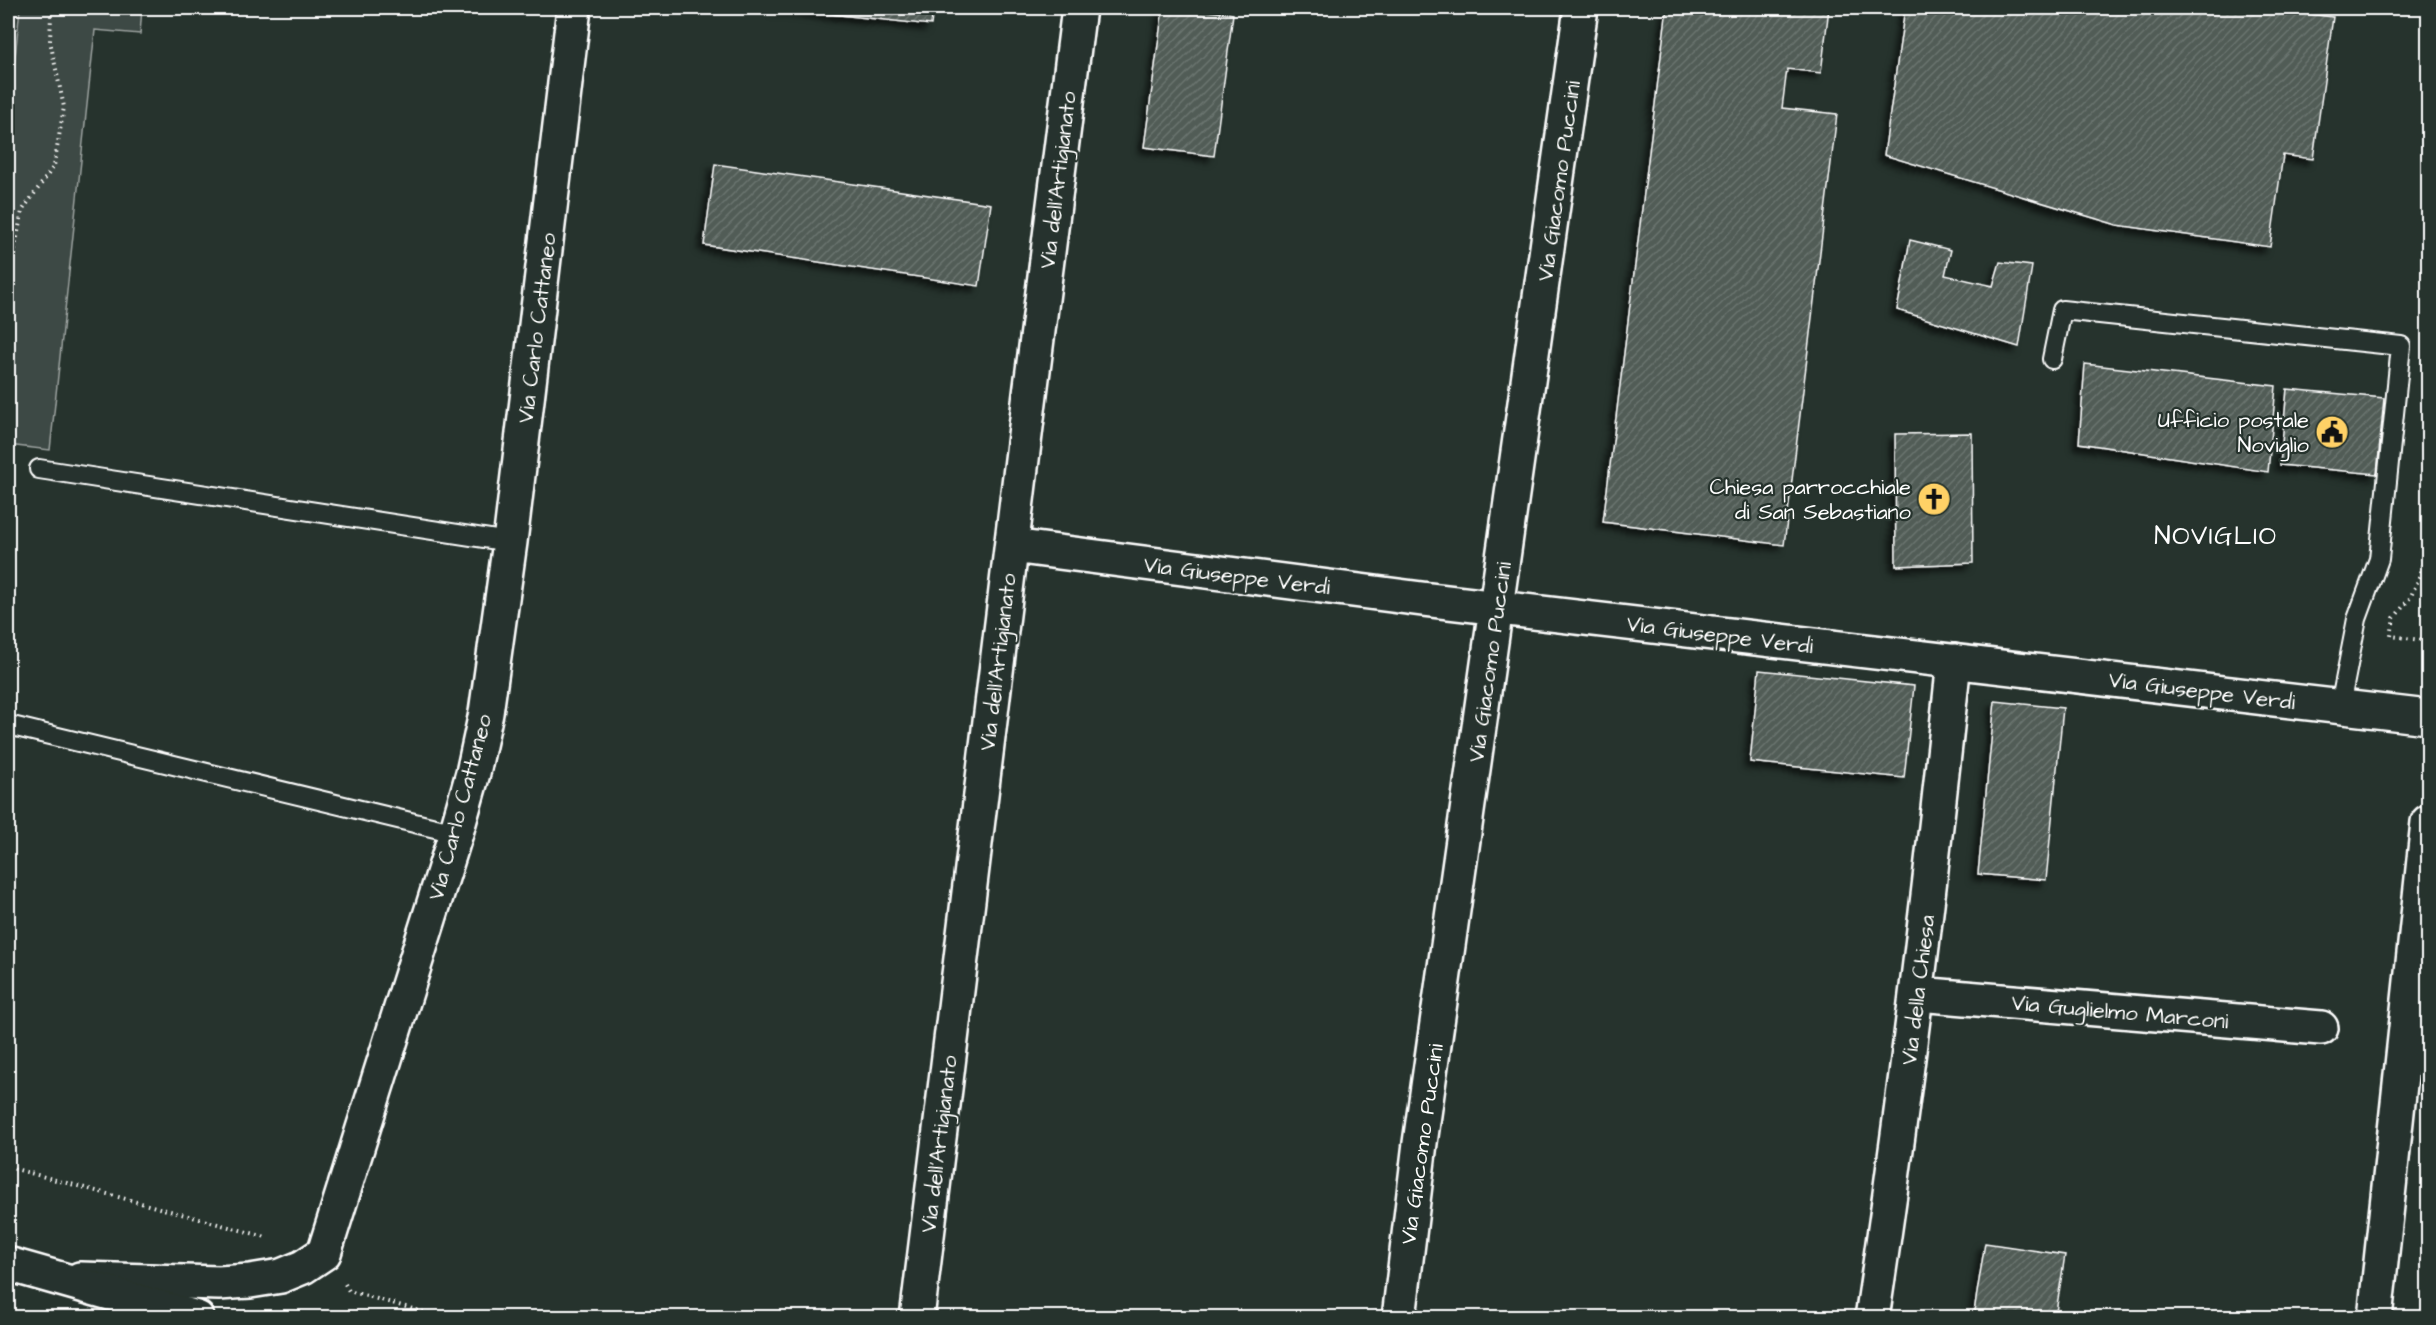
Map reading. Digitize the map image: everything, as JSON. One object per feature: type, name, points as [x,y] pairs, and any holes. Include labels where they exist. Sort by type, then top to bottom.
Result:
[{"type":"street","name":"Via Carlo Cattaneo","points":[[324,1253],[456,833],[486,713],[510,542],[574,8]]},
{"type":"street","name":"Via dell'Artigianato","points":[[917,1317],[1079,8]]},
{"type":"street","name":"Via Giacomo Puccini","points":[[1399,1317],[1420,1143],[1498,608],[1581,8]]},
{"type":"street","name":"Via Giuseppe Verdi","points":[[1012,546],[1498,608],[2428,717]]},
{"type":"street","name":"Via della Chiesa","points":[[1872,1317],[1897,1155],[1918,994],[1954,661]]},
{"type":"street","points":[[2375,1317],[2428,822]]},
{"type":"street","name":"Via Guglielmo Marconi","points":[[1918,994],[2321,1028]]},
{"type":"street","points":[[60,1279],[219,1283],[250,1281],[281,1276],[303,1268],[324,1253]]},
{"type":"street","points":[[8,1264],[197,1317]]},
{"type":"lane","points":[[2052,359],[2062,309],[2401,346],[2379,559],[2357,619],[2340,706]]},
{"type":"lane","points":[[39,469],[510,542]]},
{"type":"lane","points":[[8,725],[456,833]]},
{"type":"path","points":[[8,285],[22,211],[54,166],[64,106],[50,41],[51,15],[56,8]]},
{"type":"path","points":[[2428,511],[2421,574],[2410,598],[2394,618],[2391,636],[2428,641]]},
{"type":"path","points":[[8,1167],[268,1238]]},
{"type":"path","points":[[324,1253],[349,1291],[445,1317]]},
{"type":"shaded area","points":[[20,8],[142,8],[140,34],[95,30],[50,450],[8,445],[8,126]]},
{"type":"building","points":[[776,8],[933,8],[931,25]]},
{"type":"building","points":[[1163,8],[1233,14],[1214,156],[1144,147]]},
{"type":"building","points":[[1667,8],[1829,8],[1821,73],[1787,69],[1782,108],[1837,114],[1784,545],[1603,522]]},
{"type":"building","points":[[1905,8],[2261,8],[2333,17],[2313,159],[2283,155],[2270,247],[2117,225],[1884,155]]},
{"type":"building","points":[[715,164],[991,204],[979,286],[704,245]]},
{"type":"building","points":[[1910,240],[1951,250],[1945,275],[1993,286],[2000,262],[2032,266],[2019,347],[1897,310]]},
{"type":"building","points":[[2085,364],[2276,386],[2268,472],[2079,443]]},
{"type":"building","points":[[2287,389],[2384,398],[2377,474],[2280,465]]},
{"type":"building","name":"Chiesa parrocchiale di San Sebastiano","points":[[1972,433],[1973,563],[1896,566],[1895,434]]},
{"type":"building","points":[[1759,670],[1914,686],[1904,778],[1750,762]]},
{"type":"building","points":[[1995,701],[2063,708],[2046,880],[1978,874]]},
{"type":"building","points":[[1985,1243],[2065,1255],[2055,1318],[1973,1318]]},
{"type":"place","name":"Ufficio postale Noviglio","points":[[2332,432]]},
{"type":"place","name":"Chiesa parrocchiale di San Sebastiano","points":[[1934,499]]},
{"type":"district","name":"NOVIGLIO","points":[[2216,535]]}]
